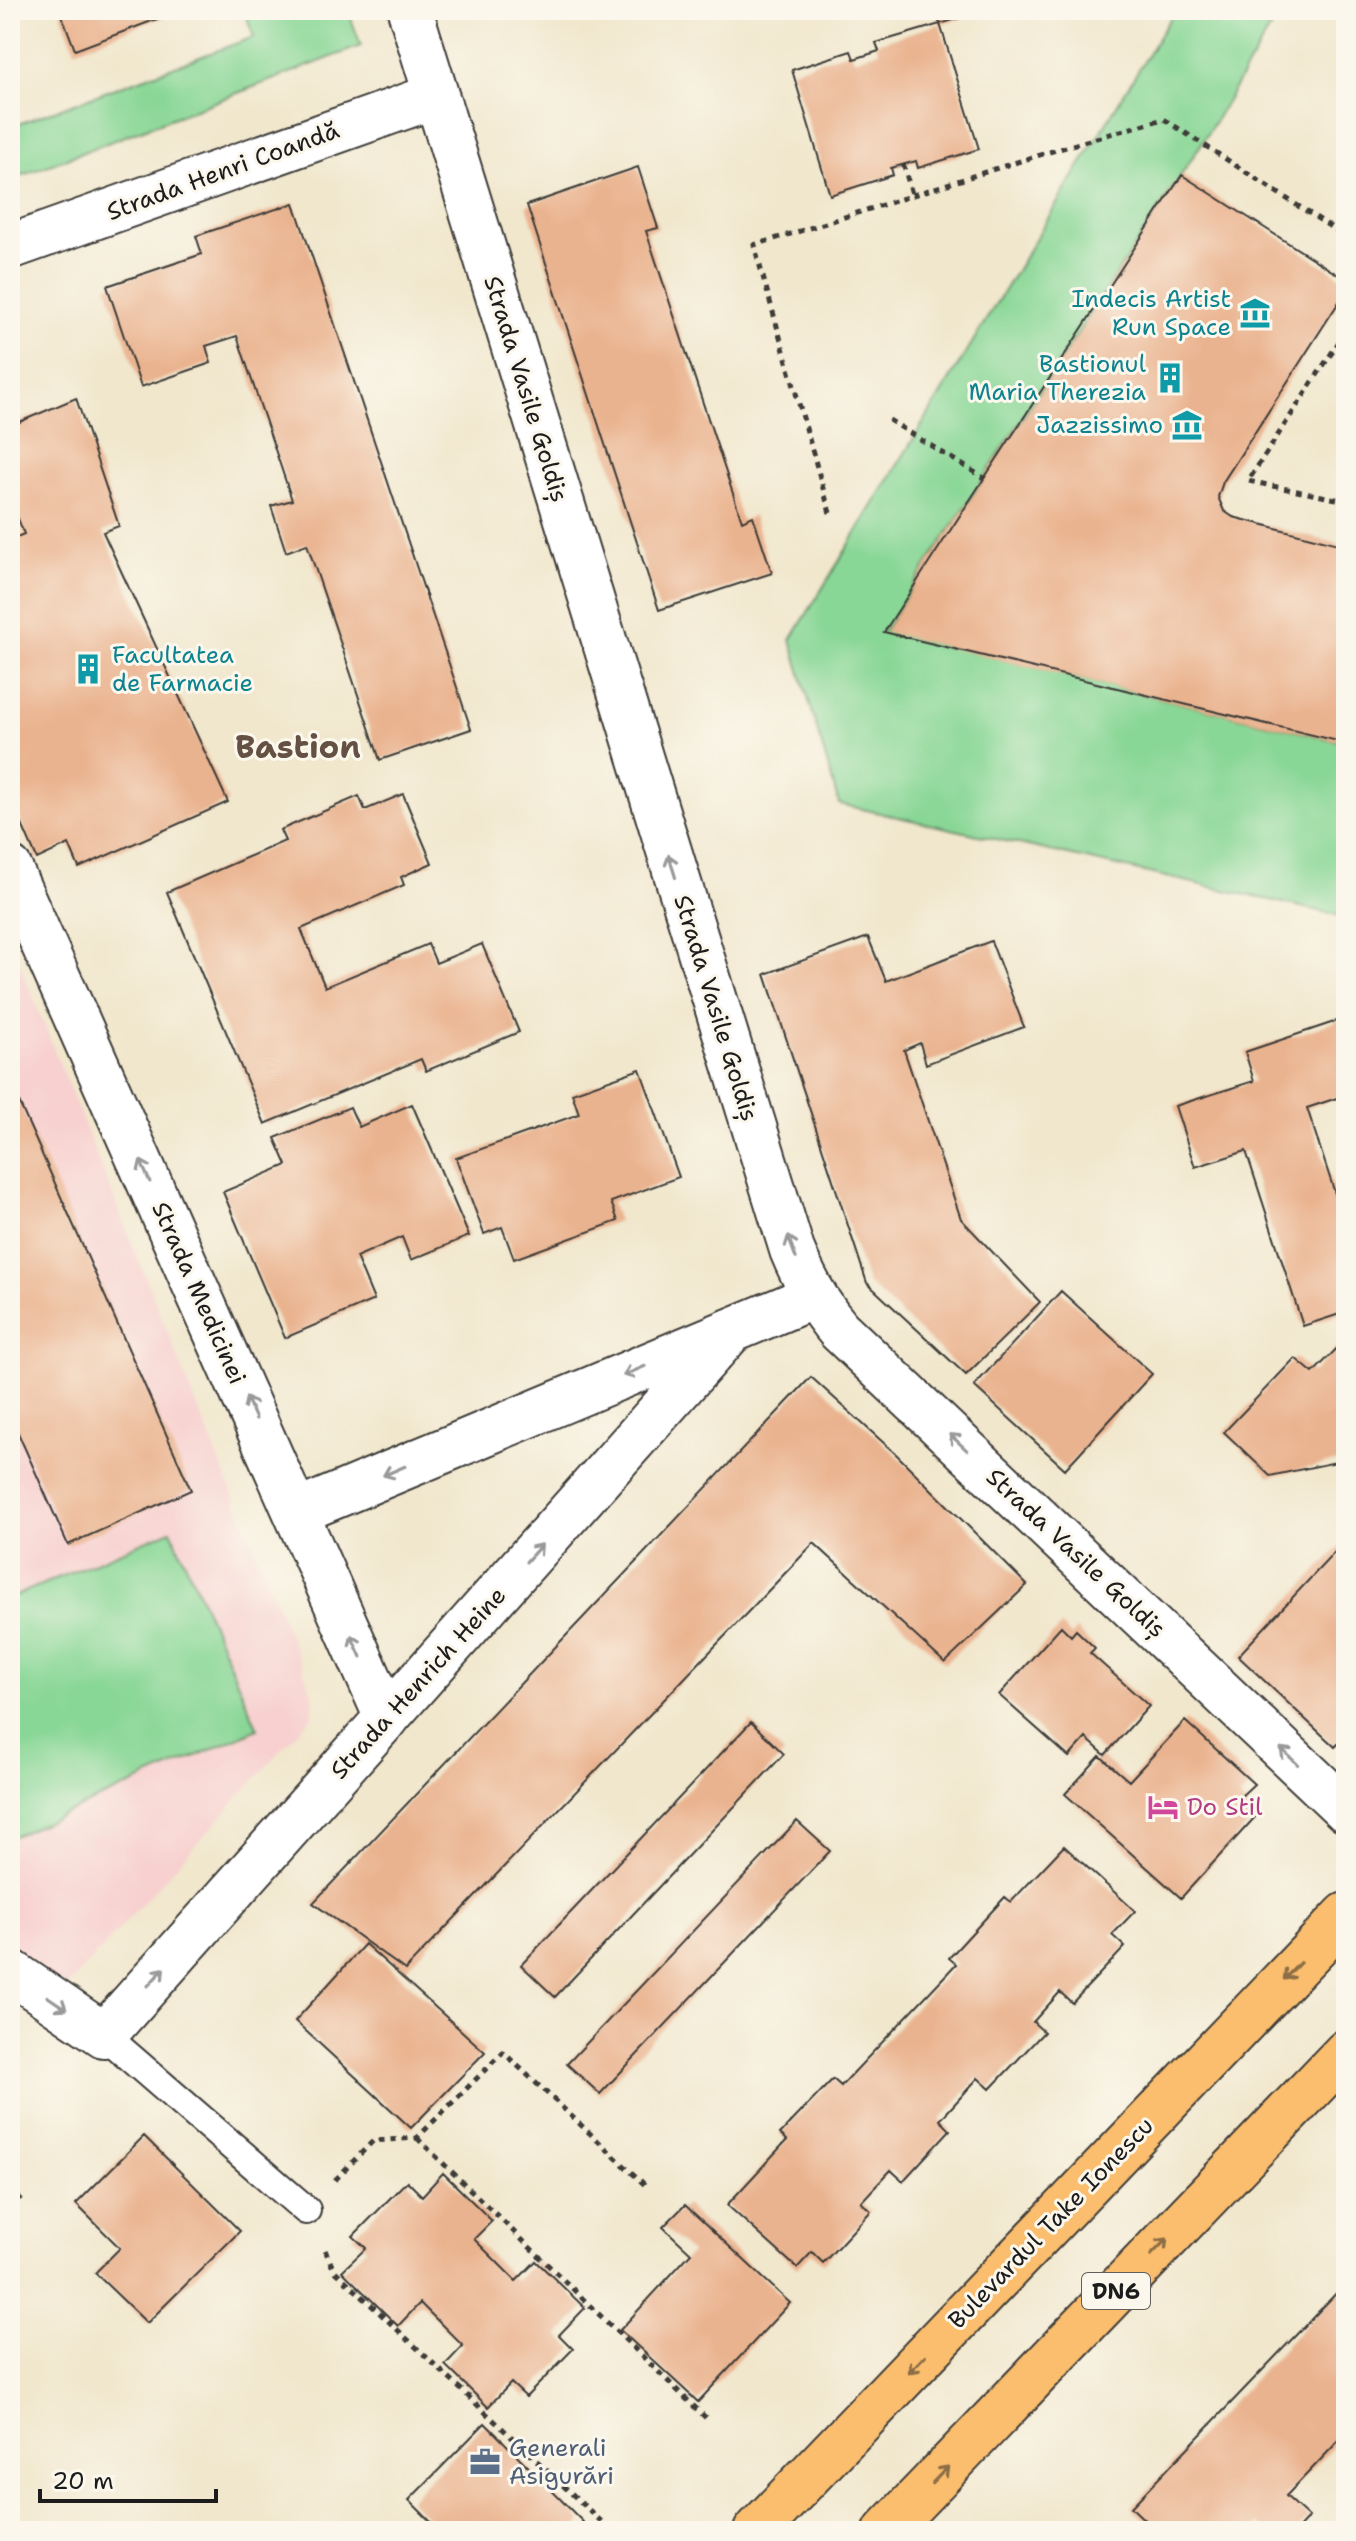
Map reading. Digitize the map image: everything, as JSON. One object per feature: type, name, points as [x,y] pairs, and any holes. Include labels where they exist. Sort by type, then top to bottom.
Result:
[{"type":"main road","name":"Bulevardul Take Ionescu","points":[[756,2531],[1346,1915]]},
{"type":"main road","name":"DN6","points":[[886,2531],[1346,2052]]},
{"type":"street","name":"Strada Vasile Goldiș","points":[[410,10],[792,1250],[814,1296],[839,1330],[1346,1810]]},
{"type":"street","name":"Strada Henri Coandă","points":[[10,247],[435,96]]},
{"type":"street","name":"Strada Medicinei","points":[[10,869],[387,1718]]},
{"type":"street","points":[[297,1512],[814,1296]]},
{"type":"street","name":"Strada Henrich Heine","points":[[104,2035],[732,1330]]},
{"type":"street","points":[[10,1971],[104,2035]]},
{"type":"lane","points":[[104,2035],[306,2210]]},
{"type":"path","points":[[1020,10],[1022,17],[1044,10]]},
{"type":"path","points":[[830,513],[754,245],[913,197],[1060,147],[1164,119],[1346,237]]},
{"type":"path","points":[[903,164],[913,197]]},
{"type":"path","points":[[1346,331],[1248,481],[1346,501]]},
{"type":"path","points":[[889,420],[984,478]]},
{"type":"path","points":[[604,2524],[334,2270],[306,2210],[373,2141],[417,2138],[503,2052],[645,2185]]},
{"type":"path","points":[[417,2138],[706,2418]]},
{"type":"shaded area","points":[[10,940],[314,1697],[312,1716],[66,1988],[10,1948]]},
{"type":"green space","points":[[244,10],[348,10],[361,46],[10,180],[10,127],[254,37]]},
{"type":"green space","points":[[1175,10],[1281,10],[1202,143],[884,631],[1346,743],[1346,917],[839,804],[791,640]]},
{"type":"green space","points":[[171,1530],[258,1729],[10,1838],[10,1598]]},
{"type":"building","points":[[60,10],[181,10],[75,50]]},
{"type":"building","points":[[935,10],[983,10],[983,11],[940,24]]},
{"type":"building","points":[[940,24],[979,149],[918,168],[916,161],[891,168],[893,175],[830,195],[792,70],[851,51],[854,59],[879,51],[876,43]]},
{"type":"building","points":[[638,167],[658,228],[646,231],[742,521],[753,516],[772,573],[659,610],[527,205]]},
{"type":"building","name":"Bastionul Maria Therezia","points":[[1182,175],[1346,280],[1346,291],[1223,482],[1218,497],[1224,511],[1233,517],[1346,546],[1346,743],[884,632]]},
{"type":"building","points":[[294,203],[471,729],[380,760],[307,544],[286,552],[271,506],[292,500],[237,336],[206,346],[211,363],[141,387],[107,286],[202,254],[196,236]]},
{"type":"building","name":"Facultatea de Farmacie","points":[[76,398],[119,526],[103,532],[228,802],[79,868],[69,844],[37,859],[10,797],[10,540],[24,534],[17,516],[10,519],[10,426]]},
{"type":"building","points":[[403,794],[432,863],[401,877],[404,885],[301,929],[325,987],[428,944],[436,963],[482,944],[519,1032],[426,1071],[421,1059],[265,1124],[167,892],[285,841],[280,830],[359,796],[365,810]]},
{"type":"building","points":[[868,937],[886,981],[991,941],[1024,1027],[926,1064],[920,1043],[904,1050],[961,1219],[1040,1302],[966,1375],[867,1283],[765,974]]},
{"type":"building","points":[[1346,1018],[1346,1095],[1307,1108],[1346,1227],[1346,1312],[1303,1326],[1246,1151],[1195,1167],[1175,1106],[1254,1081],[1245,1052]]},
{"type":"building","points":[[640,1069],[679,1177],[611,1202],[618,1221],[514,1259],[502,1227],[484,1234],[456,1158],[579,1114],[572,1093]]},
{"type":"building","points":[[10,1082],[191,1490],[68,1545],[10,1415]]},
{"type":"building","points":[[412,1104],[469,1236],[411,1260],[402,1237],[356,1257],[374,1300],[285,1338],[223,1192],[287,1165],[275,1138],[350,1107],[359,1127]]},
{"type":"building","points":[[1061,1291],[1152,1374],[1065,1469],[974,1386]]},
{"type":"building","points":[[1346,1339],[1346,1460],[1270,1476],[1224,1432],[1295,1358],[1313,1373]]},
{"type":"building","points":[[811,1377],[897,1455],[1027,1585],[945,1663],[814,1543],[405,1970],[313,1903]]},
{"type":"building","points":[[1346,1540],[1346,1736],[1335,1747],[1238,1656]]},
{"type":"building","points":[[1061,1626],[1071,1636],[1076,1630],[1095,1648],[1090,1653],[1149,1706],[1105,1755],[1086,1738],[1069,1757],[999,1695]]},
{"type":"building","name":"Do Stil","points":[[1185,1721],[1254,1784],[1239,1798],[1257,1815],[1181,1898],[1065,1794],[1100,1756],[1129,1781]]},
{"type":"building","points":[[751,1722],[784,1754],[555,1997],[521,1965]]},
{"type":"building","points":[[797,1821],[830,1851],[600,2094],[567,2064]]},
{"type":"building","points":[[1064,1846],[1135,1911],[1112,1935],[1125,1947],[1072,2003],[1060,1992],[1033,2022],[1044,2032],[990,2089],[978,2078],[940,2120],[950,2130],[903,2181],[891,2170],[861,2202],[871,2211],[823,2263],[812,2252],[797,2268],[727,2205],[787,2140],[780,2134],[833,2079],[841,2086],[956,1964],[949,1958],[1005,1897],[1011,1902]]},
{"type":"building","points":[[365,1944],[485,2052],[411,2128],[295,2021]]},
{"type":"building","points":[[144,2136],[240,2231],[147,2323],[95,2273],[120,2248],[76,2204]]},
{"type":"building","points":[[443,2173],[492,2221],[474,2239],[516,2281],[536,2261],[585,2308],[559,2335],[573,2349],[526,2397],[511,2383],[488,2407],[445,2365],[463,2346],[420,2303],[398,2326],[342,2271],[366,2248],[353,2236],[407,2181],[422,2196]]},
{"type":"building","points":[[10,2176],[21,2199],[10,2204]]},
{"type":"building","points":[[685,2205],[790,2303],[698,2402],[620,2330],[691,2253],[663,2227]]},
{"type":"building","points":[[1346,2283],[1346,2433],[1286,2496],[1309,2517],[1296,2531],[1266,2531],[1259,2524],[1253,2531],[1156,2531],[1131,2507]]},
{"type":"building","name":"Generali Asigurări","points":[[485,2423],[583,2522],[573,2531],[440,2531],[409,2500]]},
{"type":"place","name":"Indecis Artist Run Space","points":[[1255,313]]},
{"type":"place","name":"Bastionul Maria Therezia","points":[[1170,378]]},
{"type":"place","name":"Jazzissimo","points":[[1187,425]]},
{"type":"place","name":"Facultatea de Farmacie","points":[[88,669]]},
{"type":"place","name":"Do Stil","points":[[1163,1807]]},
{"type":"place","name":"Generali Asigurări","points":[[485,2462]]},
{"type":"district","name":"Bastion","points":[[298,746]]}]
